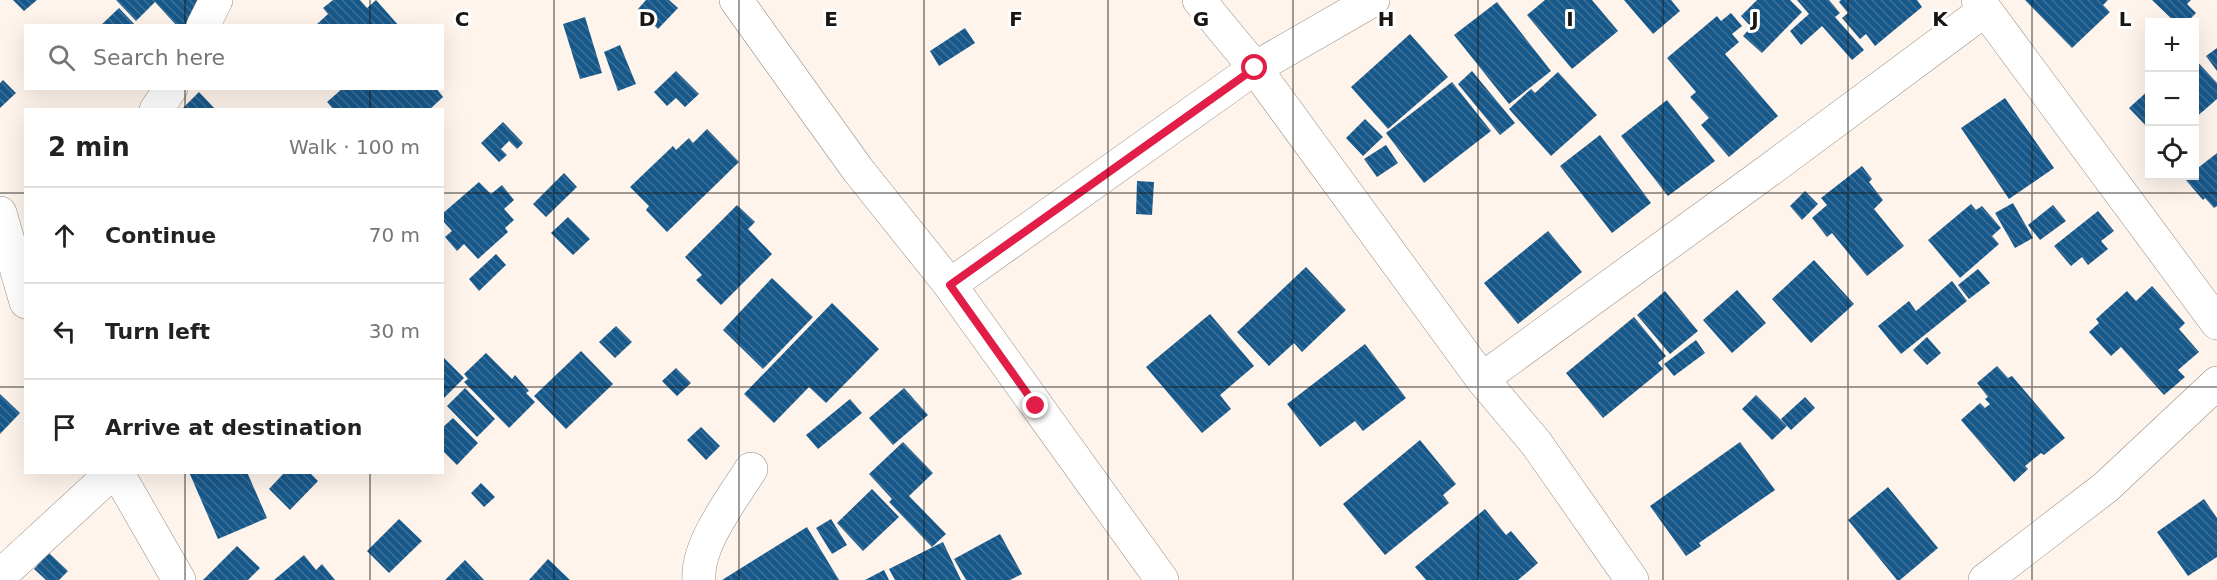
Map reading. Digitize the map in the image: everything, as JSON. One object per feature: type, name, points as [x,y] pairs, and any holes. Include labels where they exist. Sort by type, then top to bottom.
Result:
[{"type":"street","points":[[204,24],[216,0]]},
{"type":"street","points":[[736,0],[858,170],[950,285],[1162,580]]},
{"type":"street","points":[[1199,0],[1255,68],[1482,379],[1536,443],[1632,580]]},
{"type":"street","points":[[950,285],[1255,68],[1373,0]]},
{"type":"street","points":[[1482,379],[1768,171],[1981,5],[2217,323]]},
{"type":"street","points":[[157,108],[170,90]]},
{"type":"street","points":[[0,213],[20,258],[24,287]]},
{"type":"street","points":[[1985,580],[2106,487],[2217,383]]},
{"type":"street","points":[[699,580],[698,572],[712,530],[751,469]]},
{"type":"street","points":[[0,576],[113,474]]},
{"type":"street","points":[[116,474],[179,580]]},
{"type":"building","points":[[13,0],[37,0],[24,11]]},
{"type":"building","points":[[116,0],[198,0],[190,24],[175,24],[155,2],[136,21]]},
{"type":"building","points":[[333,0],[360,0],[367,8],[376,0],[397,24],[317,24],[328,14],[323,8]]},
{"type":"building","points":[[646,0],[669,0],[678,8],[658,29],[638,9]]},
{"type":"building","points":[[1545,0],[1592,0],[1618,31],[1572,69],[1527,15]]},
{"type":"building","points":[[1624,0],[1671,0],[1680,11],[1653,34]]},
{"type":"building","points":[[1757,0],[1790,0],[1802,12],[1762,53],[1743,36],[1751,27],[1741,16]]},
{"type":"building","points":[[1797,0],[1829,0],[1840,13],[1835,17],[1864,50],[1852,60],[1822,26],[1801,45],[1790,31],[1809,14]]},
{"type":"building","points":[[1841,0],[1917,0],[1922,7],[1875,46],[1866,34],[1860,39],[1842,18],[1848,13],[1839,2]]},
{"type":"building","points":[[2025,0],[2108,0],[2103,5],[2110,12],[2072,48]]},
{"type":"building","points":[[2152,0],[2191,0],[2187,4],[2196,13],[2191,18],[2171,18]]},
{"type":"building","points":[[1497,2],[1551,71],[1509,104],[1454,35]]},
{"type":"building","points":[[119,8],[134,24],[102,24]]},
{"type":"building","points":[[1731,13],[1742,26],[1732,34],[1739,42],[1725,54],[1778,116],[1729,157],[1701,125],[1709,118],[1690,97],[1696,92],[1667,58],[1717,16],[1721,21]]},
{"type":"building","points":[[585,17],[602,73],[580,79],[563,24]]},
{"type":"building","points":[[965,28],[975,43],[939,66],[930,51]]},
{"type":"building","points":[[1410,34],[1448,77],[1388,129],[1351,87]]},
{"type":"building","points":[[620,45],[636,84],[618,91],[604,52]]},
{"type":"building","points":[[2217,48],[2217,71],[2206,56]]},
{"type":"building","points":[[2199,63],[2217,83],[2217,99],[2199,115]]},
{"type":"building","points":[[676,71],[699,94],[685,107],[676,98],[667,106],[654,92]]},
{"type":"building","points":[[1472,71],[1515,123],[1500,135],[1458,84]]},
{"type":"building","points":[[1558,72],[1597,115],[1551,156],[1509,109],[1531,89],[1535,93]]},
{"type":"building","points":[[3,80],[16,93],[0,108],[0,83]]},
{"type":"building","points":[[1452,82],[1491,131],[1424,183],[1386,133]]},
{"type":"building","points":[[341,90],[438,90],[443,97],[431,108],[332,108],[327,102]]},
{"type":"building","points":[[199,92],[214,108],[183,108]]},
{"type":"building","points":[[2145,94],[2145,125],[2129,108]]},
{"type":"building","points":[[2005,98],[2054,168],[2009,199],[1961,128]]},
{"type":"building","points":[[1667,100],[1715,161],[1668,196],[1621,136]]},
{"type":"building","points":[[1365,119],[1383,137],[1363,156],[1346,138]]},
{"type":"building","points":[[503,122],[523,143],[517,149],[509,141],[501,149],[507,155],[499,162],[481,143]]},
{"type":"building","points":[[707,129],[739,162],[667,232],[646,210],[649,206],[630,187],[673,146],[676,150],[689,138],[693,143]]},
{"type":"building","points":[[1600,135],[1651,203],[1612,233],[1560,166]]},
{"type":"building","points":[[1386,145],[1398,163],[1377,177],[1364,159]]},
{"type":"building","points":[[2217,153],[2217,206],[2214,208],[2205,198],[2203,200],[2186,180],[2199,180],[2199,167]]},
{"type":"building","points":[[1862,166],[1872,179],[1869,182],[1883,200],[1874,209],[1904,246],[1867,276],[1832,233],[1827,237],[1812,218],[1827,205],[1821,198]]},
{"type":"building","points":[[564,173],[577,187],[546,217],[533,204]]},
{"type":"building","points":[[1137,181],[1154,182],[1152,215],[1136,214]]},
{"type":"building","points":[[479,182],[491,194],[502,185],[514,200],[504,209],[514,220],[505,228],[508,232],[478,259],[464,244],[457,251],[445,237],[452,231],[444,222],[444,212]]},
{"type":"building","points":[[1805,191],[1818,204],[1802,220],[1790,206]]},
{"type":"building","points":[[2013,203],[2033,238],[2015,248],[1995,213]]},
{"type":"building","points":[[1971,204],[1976,210],[1982,206],[2001,228],[1992,236],[1999,244],[1960,278],[1928,240]]},
{"type":"building","points":[[737,205],[755,222],[748,229],[772,254],[721,305],[696,280],[702,275],[685,257]]},
{"type":"building","points":[[2053,205],[2066,221],[2040,240],[2028,225]]},
{"type":"building","points":[[2098,211],[2114,231],[2101,241],[2108,249],[2088,265],[2082,257],[2071,266],[2054,246]]},
{"type":"building","points":[[568,217],[590,239],[573,255],[551,233]]},
{"type":"building","points":[[1548,231],[1582,272],[1518,324],[1484,283]]},
{"type":"building","points":[[496,254],[506,265],[479,291],[469,279]]},
{"type":"building","points":[[1814,260],[1854,304],[1811,343],[1772,299]]},
{"type":"building","points":[[1306,267],[1346,310],[1302,352],[1294,343],[1269,366],[1237,332]]},
{"type":"building","points":[[1978,269],[1990,283],[1969,299],[1958,285]]},
{"type":"building","points":[[772,278],[813,317],[763,369],[723,330]]},
{"type":"building","points":[[1952,281],[1967,301],[1901,354],[1878,326],[1909,301],[1916,311]]},
{"type":"building","points":[[2152,286],[2185,323],[2179,329],[2199,352],[2178,370],[2185,377],[2164,395],[2121,347],[2111,356],[2089,332],[2099,323],[2096,319],[2127,291],[2136,301]]},
{"type":"building","points":[[1737,290],[1766,323],[1732,353],[1703,320]]},
{"type":"building","points":[[1665,291],[1698,331],[1670,354],[1637,315]]},
{"type":"building","points":[[832,303],[879,349],[826,403],[809,387],[774,423],[744,394]]},
{"type":"building","points":[[1210,314],[1254,366],[1220,395],[1231,409],[1202,433],[1146,367]]},
{"type":"building","points":[[1634,317],[1666,356],[1658,363],[1663,369],[1603,418],[1566,373]]},
{"type":"building","points":[[616,326],[632,342],[615,358],[599,342]]},
{"type":"building","points":[[1927,337],[1941,353],[1927,365],[1913,350]]},
{"type":"building","points":[[1696,340],[1705,353],[1674,376],[1664,364]]},
{"type":"building","points":[[1365,344],[1406,398],[1363,431],[1355,421],[1320,447],[1287,404]]},
{"type":"building","points":[[581,351],[613,384],[566,429],[534,396]]},
{"type":"building","points":[[486,353],[512,379],[515,375],[529,391],[526,393],[535,402],[509,428],[464,382],[468,379],[464,374]]},
{"type":"building","points":[[444,358],[464,378],[444,398]]},
{"type":"building","points":[[1997,366],[2008,378],[2012,376],[2065,438],[2044,455],[2041,453],[2025,466],[2028,469],[2014,482],[1961,420],[1980,403],[1985,408],[1990,404],[1985,399],[1988,397],[1977,383]]},
{"type":"building","points":[[676,368],[691,383],[677,396],[662,381]]},
{"type":"building","points":[[465,388],[495,419],[477,437],[447,406]]},
{"type":"building","points":[[904,388],[928,415],[893,445],[869,418]]},
{"type":"building","points":[[0,394],[20,413],[0,434]]},
{"type":"building","points":[[1756,395],[1787,426],[1772,440],[1742,409]]},
{"type":"building","points":[[1805,397],[1815,408],[1791,430],[1781,419]]},
{"type":"building","points":[[850,399],[862,413],[818,449],[806,435]]},
{"type":"building","points":[[453,418],[478,443],[457,465],[444,452],[444,426]]},
{"type":"building","points":[[701,427],[720,446],[706,460],[687,440]]},
{"type":"building","points":[[1420,440],[1456,484],[1443,495],[1449,503],[1385,555],[1343,504]]},
{"type":"building","points":[[903,442],[933,473],[909,496],[946,534],[932,547],[889,502],[892,499],[869,474]]},
{"type":"building","points":[[1740,442],[1775,490],[1699,543],[1701,546],[1686,556],[1650,506]]},
{"type":"building","points":[[190,474],[248,474],[267,518],[218,539]]},
{"type":"building","points":[[283,474],[311,474],[318,481],[290,510],[269,489]]},
{"type":"building","points":[[481,483],[495,497],[484,507],[471,493]]},
{"type":"building","points":[[1888,487],[1938,548],[1900,580],[1897,580],[1848,520]]},
{"type":"building","points":[[872,489],[899,517],[863,551],[837,523]]},
{"type":"building","points":[[2204,499],[2217,518],[2217,557],[2188,576],[2157,532]]},
{"type":"building","points":[[1485,509],[1506,535],[1511,531],[1538,563],[1518,580],[1426,580],[1415,567]]},
{"type":"building","points":[[399,519],[422,541],[389,573],[367,551]]},
{"type":"building","points":[[831,519],[847,545],[832,554],[816,528]]},
{"type":"building","points":[[807,527],[839,580],[722,580]]},
{"type":"building","points":[[1000,534],[1022,574],[1010,580],[966,580],[954,559]]},
{"type":"building","points":[[943,542],[961,580],[895,580],[889,569]]},
{"type":"building","points":[[237,546],[260,568],[248,580],[203,580]]},
{"type":"building","points":[[49,553],[68,571],[59,580],[46,580],[34,569]]},
{"type":"building","points":[[304,555],[316,570],[322,564],[335,580],[274,580]]},
{"type":"building","points":[[548,559],[570,580],[529,580]]},
{"type":"building","points":[[465,560],[484,580],[445,580]]},
{"type":"building","points":[[884,570],[889,580],[865,580]]},
{"type":"route","points":[[1036,406],[950,285],[1255,68]]}]
